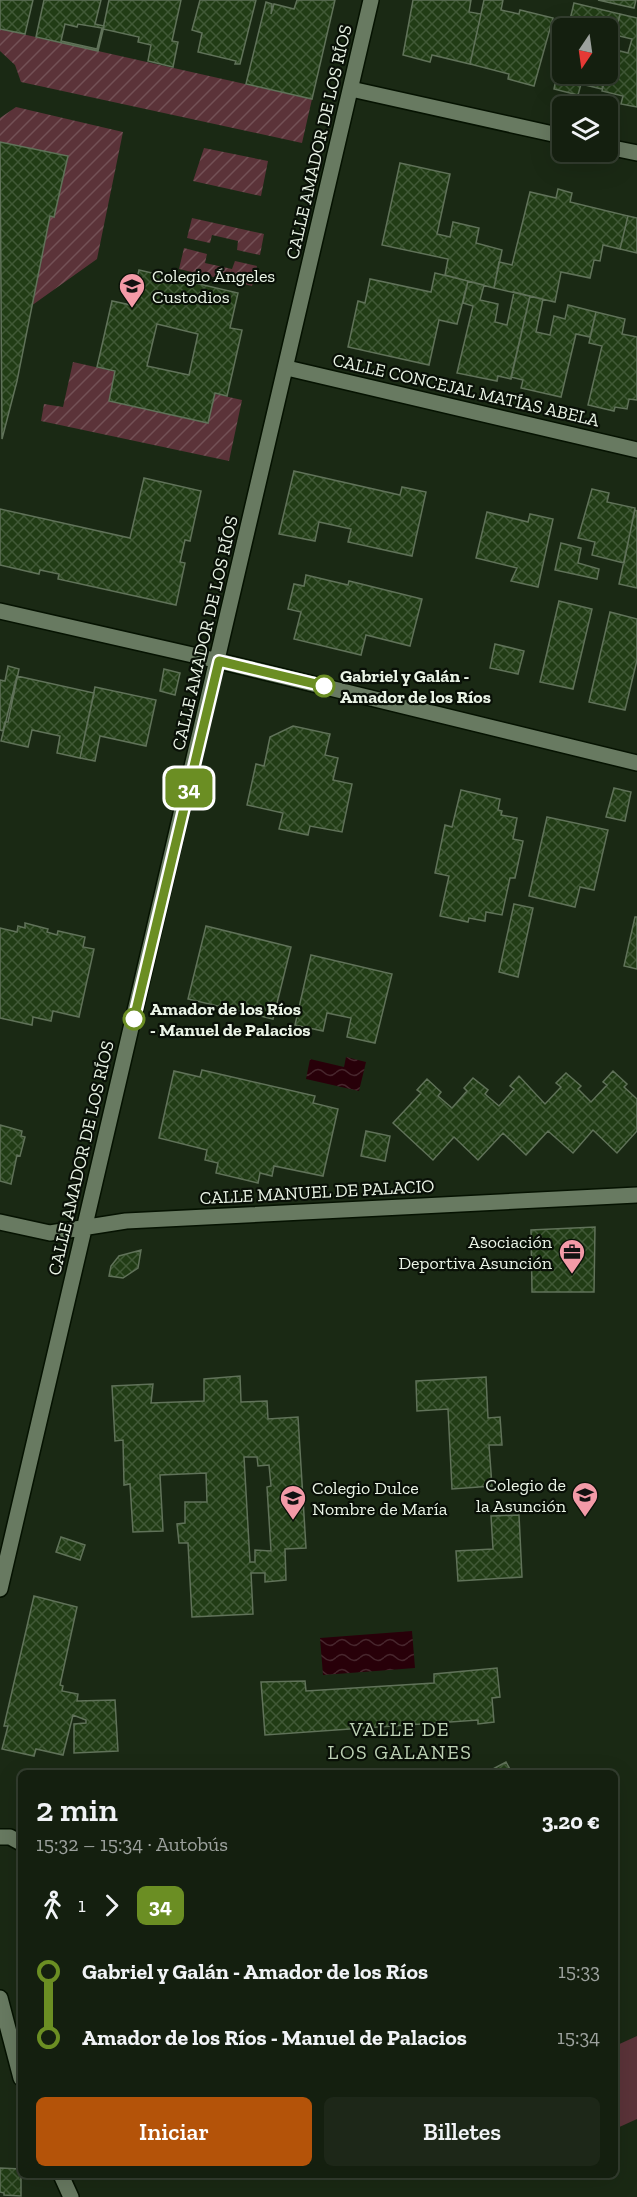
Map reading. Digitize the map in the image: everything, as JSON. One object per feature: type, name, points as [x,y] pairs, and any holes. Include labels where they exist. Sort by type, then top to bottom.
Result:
[{"type":"street","name":"CALLE AMADOR DE LOS RÍOS","points":[[0,1589],[372,0]]},
{"type":"street","points":[[351,89],[552,134]]},
{"type":"street","points":[[618,149],[637,153]]},
{"type":"street","name":"CALLE CONCEJAL MATÍAS ABELA","points":[[287,368],[637,450]]},
{"type":"street","points":[[0,611],[219,661],[637,763]]},
{"type":"street","name":"CALLE MANUEL DE PALACIO","points":[[0,1222],[50,1233],[126,1221],[637,1195]]},
{"type":"street","points":[[0,1838],[10,1837],[18,1841]]},
{"type":"street","points":[[0,1998],[18,2067]]},
{"type":"street","points":[[62,2178],[71,2197]]},
{"type":"shaded area","points":[[0,29],[312,99],[302,143],[21,82],[15,65],[0,51]]},
{"type":"shaded area","points":[[16,107],[123,132],[97,259],[31,306],[50,216],[54,217],[68,157],[0,142],[0,118]]},
{"type":"shaded area","points":[[204,148],[268,161],[261,196],[193,181]]},
{"type":"shaded area","points":[[192,218],[264,234],[260,255],[237,250],[238,241],[212,235],[210,243],[187,238]]},
{"type":"shaded area","points":[[184,248],[207,254],[205,263],[232,269],[235,261],[257,266],[252,286],[179,269]]},
{"type":"shaded area","points":[[73,362],[242,400],[229,461],[41,421],[44,404],[63,407]]},
{"type":"shaded area","points":[[637,2036],[637,2119],[618,2128],[618,2045]]},
{"type":"water","points":[[346,1057],[366,1062],[359,1091],[306,1079],[310,1059],[344,1067]]},
{"type":"water","points":[[412,1631],[415,1668],[323,1675],[320,1638]]},
{"type":"building","points":[[0,0],[33,0],[25,34],[0,29]]},
{"type":"building","points":[[44,0],[101,0],[95,24],[104,26],[98,51],[36,37]],"holes":[[[65,24],[77,27],[78,24],[102,28],[97,49],[61,41]]]},
{"type":"building","points":[[109,0],[181,0],[172,41],[178,42],[173,67],[148,61],[151,45],[138,42],[139,37],[103,29]]},
{"type":"building","points":[[200,0],[256,0],[240,64],[198,52],[202,33],[192,30]]},
{"type":"building","points":[[297,0],[335,0],[312,99],[246,84],[266,2],[272,4],[271,14],[274,4],[294,9]]},
{"type":"building","points":[[413,0],[471,0],[469,12],[481,14],[470,64],[432,55],[430,62],[403,55]]},
{"type":"building","points":[[484,0],[503,0],[501,10],[519,14],[520,10],[553,18],[534,86],[508,79],[509,74],[470,64]]},
{"type":"building","points":[[598,0],[636,0],[634,8]]},
{"type":"building","points":[[574,3],[620,14],[618,23],[618,18],[570,18]]},
{"type":"building","points":[[620,14],[637,18],[637,107],[621,104],[623,96],[602,91],[604,84],[618,84],[618,50],[628,53],[632,39],[618,36]]},
{"type":"building","points":[[555,84],[581,84],[578,95],[554,89]]},
{"type":"building","points":[[581,84],[603,84],[602,89]]},
{"type":"building","points":[[0,142],[68,156],[54,217],[50,216],[17,381],[2,439]]},
{"type":"building","points":[[400,163],[450,174],[437,234],[450,237],[453,222],[479,228],[476,243],[502,250],[494,288],[445,275],[448,259],[382,245]]},
{"type":"building","points":[[558,189],[572,193],[570,202],[628,216],[620,249],[603,245],[600,261],[594,260],[590,278],[561,272],[555,302],[494,288],[499,262],[512,265],[530,192],[556,198]]},
{"type":"building","points":[[628,216],[637,218],[637,253],[620,249]]},
{"type":"building","points":[[139,270],[238,293],[230,328],[242,330],[227,396],[215,393],[208,423],[109,401],[115,371],[97,367],[112,301],[131,305]],"holes":[[[157,324],[198,334],[189,375],[147,366]]]},
{"type":"building","points":[[435,273],[468,281],[457,324],[439,320],[429,365],[348,347],[358,301],[365,303],[370,279],[431,292]]},
{"type":"building","points":[[468,281],[484,285],[480,300],[498,304],[495,322],[507,325],[514,292],[530,296],[511,379],[498,376],[497,381],[457,373],[473,306],[463,303]]},
{"type":"building","points":[[530,296],[543,299],[536,332],[550,335],[554,316],[565,319],[568,305],[596,312],[590,337],[576,334],[561,397],[521,388],[523,380],[511,377]]},
{"type":"building","points":[[596,312],[625,319],[622,334],[637,337],[637,400],[629,399],[627,409],[615,407],[614,411],[588,405],[602,346],[589,343]]},
{"type":"building","points":[[294,471],[400,495],[402,487],[426,492],[412,556],[348,542],[351,529],[319,522],[315,541],[279,534]]},
{"type":"building","points":[[144,478],[201,491],[190,541],[185,540],[180,562],[185,563],[176,605],[58,579],[59,574],[40,570],[39,574],[0,565],[0,509],[130,538]]},
{"type":"building","points":[[592,489],[609,493],[607,502],[635,508],[624,563],[592,555],[595,542],[578,538]]},
{"type":"building","points":[[635,510],[637,511],[637,588],[619,584]]},
{"type":"building","points":[[487,512],[528,522],[530,514],[553,519],[538,587],[511,581],[517,568],[476,558]]},
{"type":"building","points":[[561,543],[581,548],[578,563],[599,569],[597,579],[555,570]]},
{"type":"building","points":[[306,575],[348,585],[349,581],[422,599],[410,646],[366,635],[361,655],[294,639],[301,612],[288,609],[294,584],[304,586]]},
{"type":"building","points":[[559,601],[592,609],[573,689],[540,682]]},
{"type":"building","points":[[610,612],[637,619],[637,660],[625,710],[589,702]]},
{"type":"building","points":[[495,644],[524,651],[518,674],[490,668]]},
{"type":"building","points":[[8,666],[19,669],[8,722],[5,722],[3,731],[0,730],[0,680],[5,681]]},
{"type":"building","points":[[164,669],[180,673],[175,695],[160,691]]},
{"type":"building","points":[[17,676],[94,693],[80,758],[57,753],[60,736],[32,730],[28,747],[1,741]]},
{"type":"building","points":[[95,687],[156,700],[146,746],[100,736],[95,761],[80,758]]},
{"type":"building","points":[[293,726],[330,734],[325,755],[338,758],[333,780],[352,784],[342,832],[310,826],[308,835],[279,829],[283,813],[247,805],[256,764],[264,766],[270,737]]},
{"type":"building","points":[[614,788],[631,792],[625,821],[606,817]]},
{"type":"building","points":[[461,790],[500,799],[498,810],[502,811],[501,815],[517,818],[513,839],[523,841],[515,878],[510,878],[502,915],[486,912],[485,921],[469,918],[468,922],[440,916],[449,876],[435,873],[445,825],[452,827]]},
{"type":"building","points":[[547,817],[608,830],[594,890],[580,887],[575,907],[529,896]]},
{"type":"building","points":[[514,904],[533,908],[518,977],[499,972]]},
{"type":"building","points":[[635,917],[637,917],[637,969],[624,966]]},
{"type":"building","points":[[25,923],[48,929],[47,932],[57,935],[58,931],[85,937],[83,947],[94,949],[79,1017],[53,1011],[51,1021],[33,1017],[32,1025],[0,1018],[0,928],[17,932],[18,926],[25,928]]},
{"type":"building","points":[[206,926],[291,947],[273,1019],[188,999]]},
{"type":"building","points":[[311,955],[392,974],[375,1043],[347,1037],[351,1018],[327,1013],[323,1031],[295,1025]]},
{"type":"building","points":[[202,1070],[315,1096],[313,1103],[338,1109],[323,1176],[274,1166],[272,1176],[260,1173],[258,1183],[216,1173],[218,1163],[205,1160],[207,1150],[159,1138],[174,1071],[200,1077]]},
{"type":"building","points":[[613,1071],[627,1084],[624,1087],[637,1099],[637,1131],[617,1153],[593,1130],[573,1153],[548,1131],[526,1155],[503,1133],[478,1160],[454,1137],[433,1160],[393,1123],[421,1093],[417,1090],[427,1079],[441,1092],[438,1096],[452,1108],[467,1091],[464,1088],[473,1078],[488,1090],[485,1094],[499,1106],[514,1089],[510,1086],[519,1076],[545,1104],[561,1087],[556,1083],[566,1073],[581,1086],[578,1089],[591,1102],[607,1085],[603,1082]]},
{"type":"building","points":[[0,1125],[22,1131],[21,1136],[25,1137],[20,1156],[17,1155],[11,1184],[0,1181]]},
{"type":"building","points":[[366,1131],[390,1136],[385,1161],[361,1156]]},
{"type":"building","points":[[595,1227],[594,1292],[532,1292],[531,1230]]},
{"type":"building","points":[[141,1250],[138,1268],[123,1278],[109,1276],[111,1266],[119,1256]]},
{"type":"building","points":[[240,1376],[241,1402],[267,1401],[268,1419],[298,1417],[306,1548],[285,1549],[286,1580],[265,1582],[265,1573],[251,1573],[253,1614],[192,1617],[188,1543],[179,1543],[177,1524],[185,1523],[185,1502],[207,1502],[206,1473],[160,1475],[163,1531],[133,1532],[130,1484],[124,1485],[123,1440],[115,1441],[112,1386],[153,1384],[151,1403],[204,1401],[204,1379]],"holes":[[[244,1457],[257,1457],[258,1466],[269,1465],[271,1486],[267,1487],[271,1551],[255,1550],[255,1562],[250,1562]]]},
{"type":"building","points":[[486,1377],[488,1418],[500,1417],[502,1445],[489,1445],[492,1486],[452,1489],[448,1409],[417,1411],[416,1381]]},
{"type":"building","points":[[519,1515],[522,1577],[458,1581],[456,1551],[493,1549],[491,1516]]},
{"type":"building","points":[[61,1537],[85,1545],[80,1560],[56,1552]]},
{"type":"building","points":[[34,1596],[77,1607],[60,1685],[63,1686],[62,1691],[78,1694],[77,1701],[115,1700],[118,1751],[74,1753],[74,1724],[86,1723],[86,1720],[73,1715],[63,1755],[36,1749],[34,1756],[2,1749],[8,1726],[4,1726]]},
{"type":"building","points":[[497,1668],[500,1697],[492,1698],[494,1722],[478,1724],[478,1720],[265,1735],[261,1682],[305,1681],[306,1691],[434,1683],[434,1674]]},
{"type":"building","points":[[506,1762],[510,1770],[491,1770]]},
{"type":"building","points":[[0,2168],[18,2169],[18,2178],[21,2178],[21,2196],[4,2195],[0,2192]]},
{"type":"bus line","name":"34","points":[[134,1019],[219,661],[324,686]]},
{"type":"place","name":"Colegio Ángeles Custodios","points":[[132,309]]},
{"type":"place","name":"Gabriel y Galán - Amador de los Ríos","points":[[324,686]]},
{"type":"place","name":"Amador de los Ríos - Manuel de Palacios","points":[[134,1019]]},
{"type":"place","name":"Asociación Deportiva Asunción","points":[[572,1275]]},
{"type":"place","name":"Colegio de la Asunción","points":[[585,1518]]},
{"type":"place","name":"Colegio Dulce Nombre de María","points":[[293,1521]]},
{"type":"district","name":"VALLE DE LOS GALANES","points":[[400,1740]]}]
